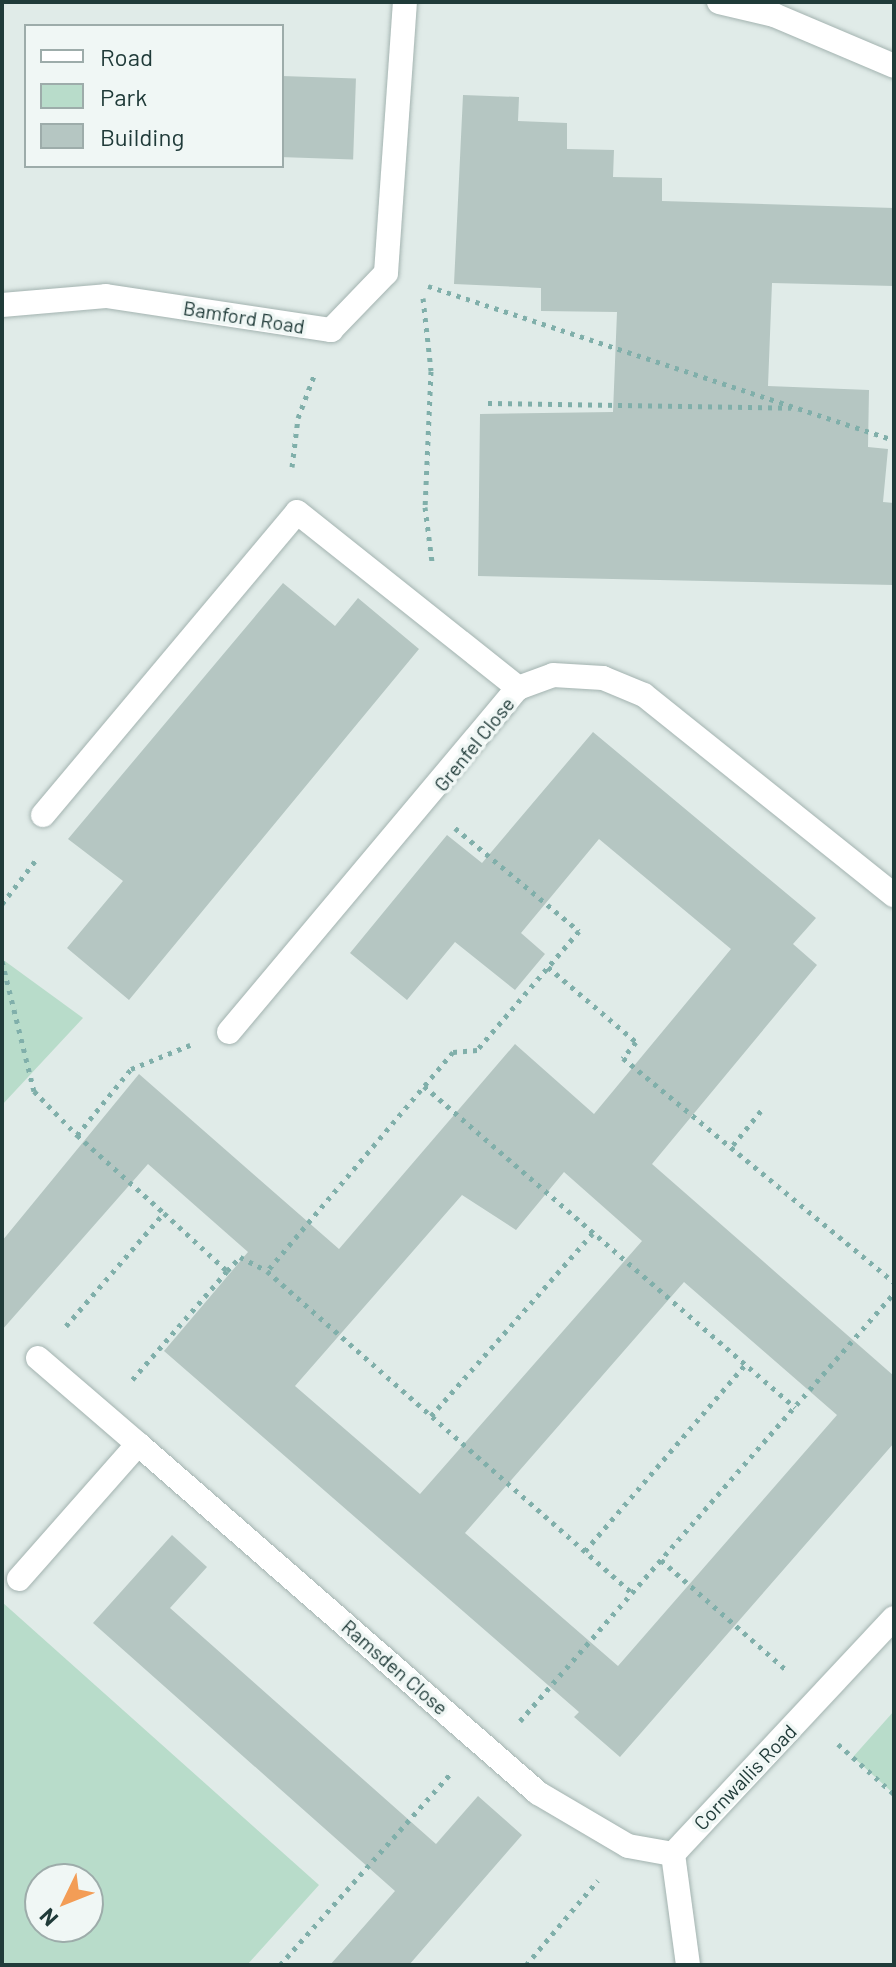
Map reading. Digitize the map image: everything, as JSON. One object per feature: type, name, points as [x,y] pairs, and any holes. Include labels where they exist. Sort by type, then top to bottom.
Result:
[{"type":"street","name":"Bamford Road","points":[[2,305],[11,298],[106,296],[331,330],[386,273],[405,2]]},
{"type":"street","points":[[719,2],[776,9],[894,66]]},
{"type":"street","points":[[43,815],[297,512],[518,688]]},
{"type":"street","name":"Grenfel Close","points":[[229,1032],[426,803],[518,688],[553,675],[578,677],[644,695],[894,895]]},
{"type":"street","name":"Ramsden Close","points":[[38,1358],[538,1793],[628,1846],[673,1854]]},
{"type":"street","points":[[19,1579],[138,1444]]},
{"type":"street","name":"Cornwallis Road","points":[[673,1854],[894,1618]]},
{"type":"street","points":[[673,1854],[688,1965]]},
{"type":"path","points":[[443,627],[425,507],[431,371],[421,284],[894,440]]},
{"type":"path","points":[[297,512],[292,466],[298,418],[331,330]]},
{"type":"path","points":[[488,403],[797,408]]},
{"type":"path","points":[[267,1271],[453,1052],[477,1050],[579,931],[426,803]]},
{"type":"path","points":[[2,961],[34,1091],[77,1135],[227,1271]]},
{"type":"path","points":[[548,967],[636,1042],[623,1058],[733,1145],[894,1282]]},
{"type":"path","points":[[77,1135],[131,1069],[229,1032]]},
{"type":"path","points":[[424,1086],[795,1407]]},
{"type":"path","points":[[733,1145],[764,1107]]},
{"type":"path","points":[[38,1358],[164,1213]]},
{"type":"path","points":[[431,1416],[593,1233]]},
{"type":"path","points":[[104,1413],[240,1257],[267,1271],[632,1593]]},
{"type":"path","points":[[280,1965],[632,1593],[894,1293]]},
{"type":"path","points":[[585,1551],[746,1364]]},
{"type":"path","points":[[661,1560],[812,1706],[894,1794]]},
{"type":"path","points":[[526,1965],[628,1846]]},
{"type":"green space","points":[[2,959],[83,1018],[2,1105]]},
{"type":"green space","points":[[2,1602],[319,1885],[247,1965],[2,1965]]},
{"type":"green space","points":[[894,1711],[894,1794],[853,1757]]},
{"type":"building","points":[[284,76],[356,79],[353,160],[284,157]]},
{"type":"building","points":[[463,95],[519,97],[518,121],[567,123],[567,149],[614,150],[613,177],[662,178],[662,201],[894,208],[894,286],[772,283],[768,386],[869,390],[868,447],[888,449],[883,502],[894,503],[894,585],[478,576],[480,414],[613,412],[617,312],[541,311],[541,288],[454,284]]},
{"type":"building","points":[[283,583],[335,626],[358,598],[419,649],[129,1000],[67,948],[123,881],[68,839]]},
{"type":"building","points":[[593,732],[816,918],[793,944],[817,965],[652,1164],[894,1376],[894,1443],[620,1757],[574,1717],[579,1712],[164,1351],[248,1252],[148,1164],[2,1330],[2,1241],[139,1074],[339,1249],[515,1044],[594,1114],[731,949],[599,839],[521,933],[545,954],[515,990],[455,942],[407,1000],[350,953],[447,835],[482,863]],"holes":[[[564,1172],[642,1241],[420,1494],[295,1386],[462,1195],[516,1230]],[[684,1282],[837,1415],[618,1666],[465,1533]]]},
{"type":"building","points":[[172,1535],[207,1567],[170,1608],[436,1844],[478,1796],[522,1835],[409,1965],[330,1965],[395,1891],[93,1623]]}]
